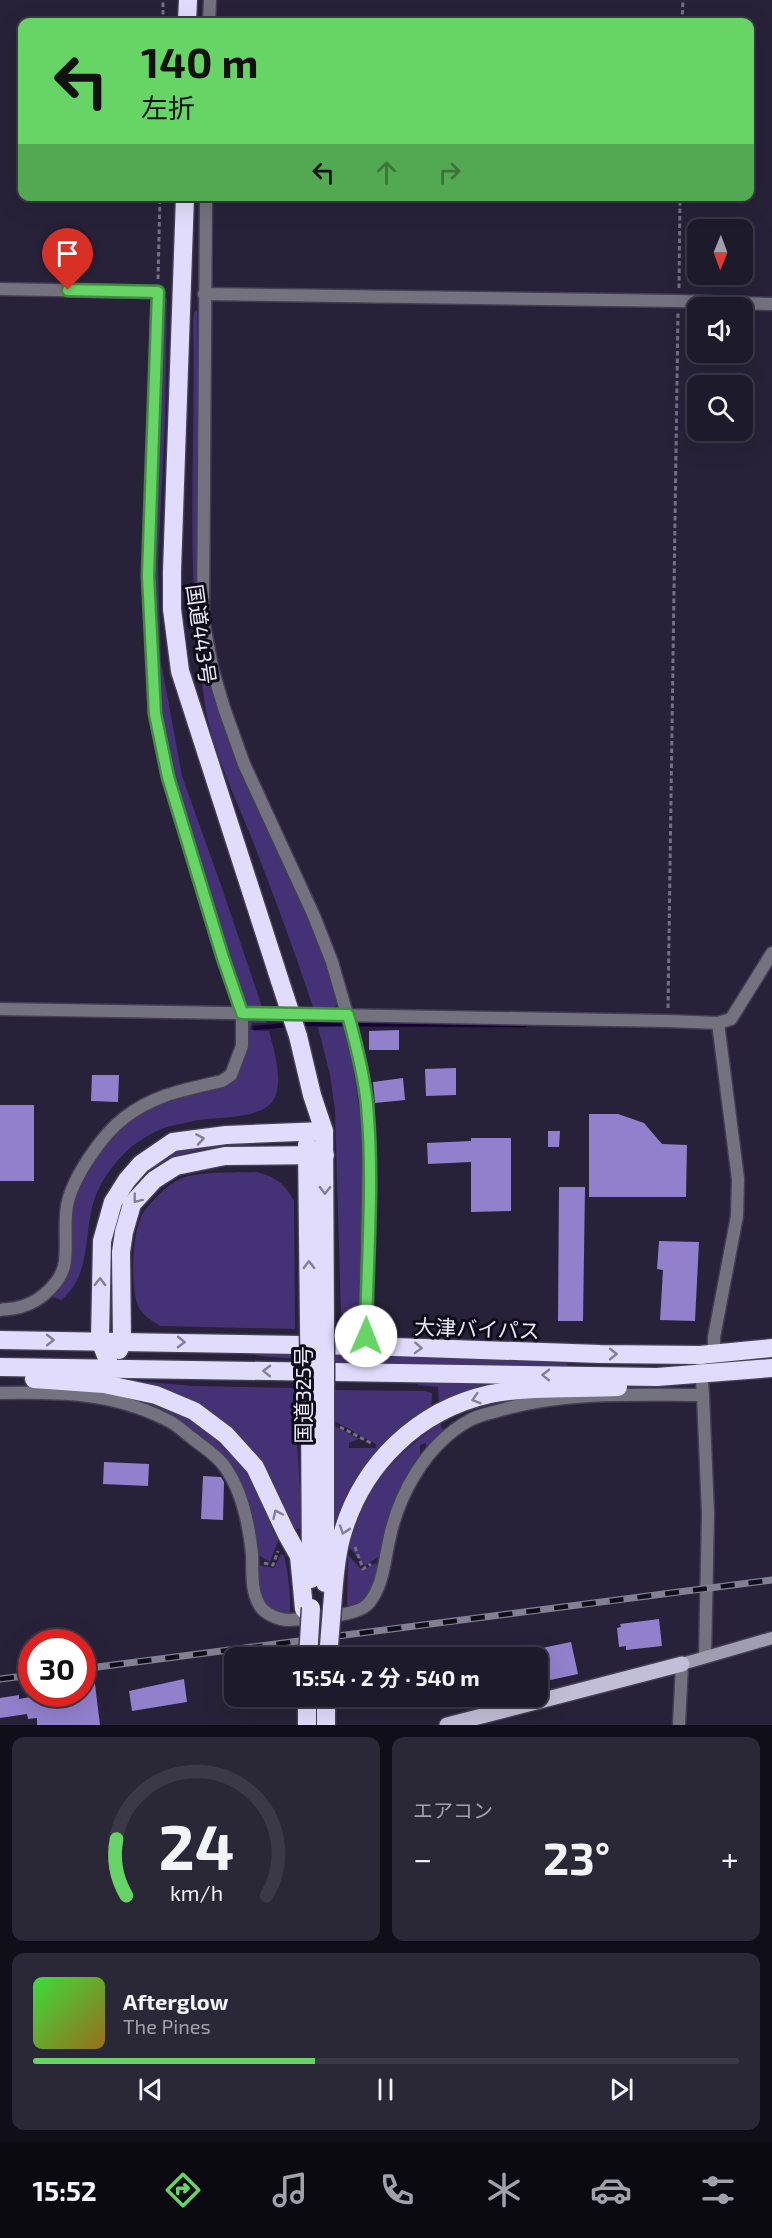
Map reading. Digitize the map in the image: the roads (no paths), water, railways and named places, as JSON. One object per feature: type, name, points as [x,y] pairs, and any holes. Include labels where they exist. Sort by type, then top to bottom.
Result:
[{"type":"highway","points":[[187,18],[188,0]]},
{"type":"highway","name":"国道443号","points":[[185,201],[172,571],[172,609],[180,671],[298,1036],[312,1095],[317,1155]]},
{"type":"highway","points":[[111,1369],[100,1340],[102,1241],[113,1202],[127,1180],[141,1164],[173,1142],[226,1135],[315,1131]]},
{"type":"highway","points":[[111,1369],[122,1341],[121,1252],[124,1232],[132,1204],[154,1179],[176,1166],[225,1156],[317,1155]]},
{"type":"highway","name":"国道325号","points":[[317,1155],[318,1608],[325,1647]]},
{"type":"highway","name":"大津バイパス","points":[[0,1340],[365,1346],[600,1354],[707,1354],[772,1348]]},
{"type":"highway","points":[[0,1367],[657,1377],[772,1368]]},
{"type":"highway","points":[[318,1608],[341,1536],[356,1500],[374,1468],[420,1423],[452,1406],[491,1394],[529,1390],[626,1387],[657,1377]]},
{"type":"highway","points":[[0,1378],[104,1384],[156,1395],[194,1411],[226,1435],[255,1467],[299,1556],[318,1608]]},
{"type":"highway","name":"国道325号","points":[[310,1647],[318,1608]]},
{"type":"highway","points":[[307,1707],[307,1725]]},
{"type":"highway","points":[[326,1707],[326,1725]]},
{"type":"main road","points":[[447,1725],[682,1664]]},
{"type":"street","points":[[209,18],[210,0]]},
{"type":"street","points":[[206,201],[203,620],[213,672],[244,764],[314,916],[332,962],[357,1049],[366,1104],[369,1143],[365,1346]]},
{"type":"street","points":[[0,289],[158,292],[148,576],[155,714],[168,777],[242,1013],[242,1046],[231,1075],[222,1081],[157,1097],[123,1119],[92,1152],[67,1204],[65,1264],[58,1279],[48,1291],[24,1306],[0,1310]]},
{"type":"street","points":[[204,294],[772,304]]},
{"type":"street","points":[[0,1009],[718,1023],[730,1019],[772,953]]},
{"type":"street","points":[[705,1658],[708,1514],[701,1374],[714,1337],[739,1196],[718,1023]]},
{"type":"street","points":[[0,1393],[87,1394],[116,1400],[167,1419],[207,1449],[225,1466],[245,1512],[252,1553],[253,1588],[260,1606],[269,1614],[287,1620],[352,1613],[367,1606],[380,1585],[392,1523],[406,1487],[434,1450],[470,1420],[521,1404],[563,1398],[703,1395]]},
{"type":"street","points":[[679,1725],[682,1664],[772,1638]]},
{"type":"waterway","points":[[300,1024],[525,1025]]},
{"type":"waterway","points":[[255,1028],[288,1025]]},
{"type":"railway","points":[[96,1667],[772,1580]]},
{"type":"railway","points":[[0,1679],[18,1677]]}]
